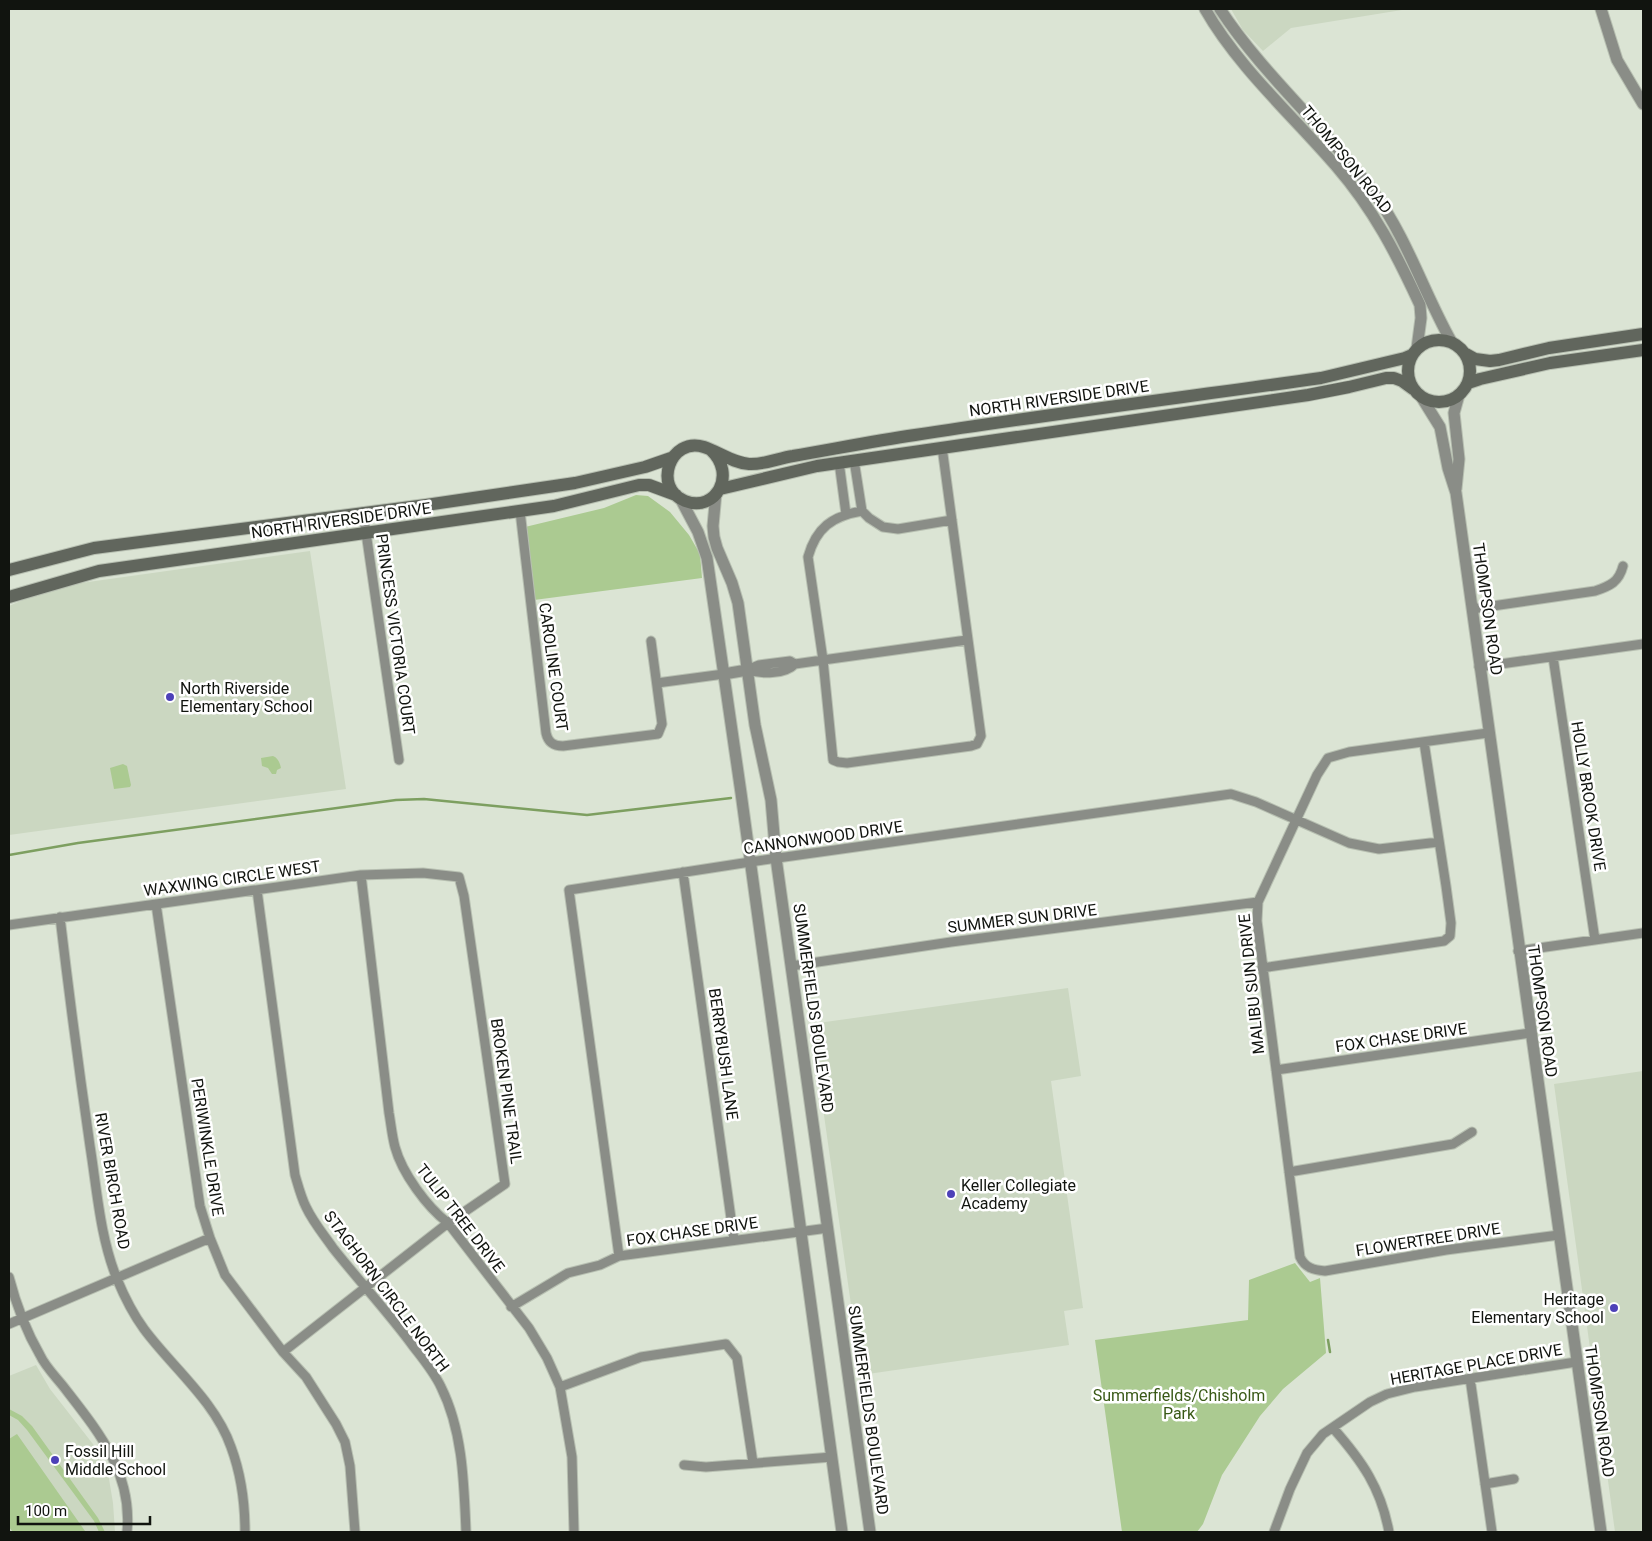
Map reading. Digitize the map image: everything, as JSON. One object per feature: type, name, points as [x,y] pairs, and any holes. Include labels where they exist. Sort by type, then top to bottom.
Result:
[{"type":"main road","points":[[1451,341],[1475,359],[1490,361],[1550,348],[1643,334]]},
{"type":"main road","name":"NORTH RIVERSIDE DRIVE","points":[[9,570],[94,548],[426,505],[575,483],[644,467],[671,458],[685,447],[702,446],[739,462],[750,464],[762,463],[785,457],[882,440],[1321,378],[1405,358],[1423,344],[1437,339],[1451,341]]},
{"type":"main road","points":[[1468,383],[1550,363],[1643,350]]},
{"type":"main road","points":[[1415,351],[1409,363],[1408,372],[1409,381],[1418,393]]},
{"type":"main road","points":[[1459,396],[1468,383],[1471,368],[1466,354]]},
{"type":"main road","name":"NORTH RIVERSIDE DRIVE","points":[[9,597],[99,570],[520,511],[570,503],[638,485],[649,485],[695,503],[704,502],[718,491],[792,471],[839,462],[1324,393],[1386,378],[1402,381],[1432,402],[1441,403],[1459,396]]},
{"type":"main road","points":[[1136,404],[1138,420]]},
{"type":"main road","points":[[1122,406],[1124,422]]},
{"type":"main road","points":[[711,450],[722,464],[724,472],[723,481],[718,491]]},
{"type":"main road","points":[[671,458],[667,474],[671,490],[679,497]]},
{"type":"street","name":"THOMPSON ROAD","points":[[1205,9],[1233,50],[1337,166],[1364,200],[1382,229],[1420,305],[1421,318],[1415,351]]},
{"type":"street","name":"THOMPSON ROAD","points":[[1220,9],[1244,44],[1346,158],[1374,193],[1393,222],[1436,316],[1451,341]]},
{"type":"street","points":[[1601,9],[1617,60],[1643,104]]},
{"type":"street","points":[[1233,50],[1244,44]]},
{"type":"street","points":[[1382,229],[1393,222]]},
{"type":"street","name":"THOMPSON ROAD","points":[[1418,393],[1440,427],[1448,468],[1456,493],[1518,951],[1601,1532]]},
{"type":"street","name":"THOMPSON ROAD","points":[[1456,493],[1459,459],[1454,413],[1459,396]]},
{"type":"street","points":[[862,511],[846,514],[820,530],[812,543],[808,557],[823,660],[833,760],[847,763],[977,744],[981,736],[942,447]]},
{"type":"street","points":[[854,460],[862,511],[883,527],[898,528],[952,520]]},
{"type":"street","points":[[839,462],[846,514]]},
{"type":"street","name":"SUMMERFIELDS BOULEVARD","points":[[718,491],[713,526],[714,537],[716,548],[732,583],[738,603],[755,725],[770,800],[776,858],[870,1532]]},
{"type":"street","points":[[679,497],[699,535],[707,558],[842,1532]]},
{"type":"street","name":"CAROLINE COURT","points":[[520,511],[548,739],[556,746],[563,746],[658,734],[662,724],[651,641]]},
{"type":"street","name":"PRINCESS VICTORIA COURT","points":[[363,512],[399,760]]},
{"type":"street","points":[[1472,609],[1596,591],[1608,587],[1616,581],[1620,576],[1623,566]]},
{"type":"street","points":[[657,683],[747,670],[760,674],[790,669],[795,664],[967,640]]},
{"type":"street","points":[[1479,668],[1643,644]]},
{"type":"street","name":"HOLLY BROOK DRIVE","points":[[1553,657],[1595,940]]},
{"type":"street","name":"MALIBU SUN DRIVE","points":[[1304,1264],[1300,1257],[1256,921],[1258,902],[1317,775],[1328,758],[1349,752],[1488,733]]},
{"type":"street","points":[[1262,968],[1444,941],[1450,936],[1451,923],[1424,742]]},
{"type":"street","name":"CANNONWOOD DRIVE","points":[[619,1256],[569,890],[776,858],[1231,794],[1256,802],[1349,844],[1379,849],[1439,842]]},
{"type":"street","name":"BERRYBUSH LANE","points":[[683,872],[734,1240]]},
{"type":"street","name":"WAXWING CIRCLE WEST","points":[[9,925],[361,875],[423,873],[459,877]]},
{"type":"street","name":"TULIP TREE DRIVE","points":[[361,875],[389,1112],[395,1148],[404,1170],[414,1185],[436,1215],[448,1224],[533,1335],[547,1358],[560,1387],[572,1457],[574,1532]]},
{"type":"street","name":"BROKEN PINE TRAIL","points":[[283,1352],[448,1224],[505,1184],[464,896],[459,877]]},
{"type":"street","name":"STAGHORN CIRCLE NORTH","points":[[257,890],[295,1175],[305,1207],[323,1235],[399,1327],[441,1387],[449,1407],[458,1444],[464,1484],[466,1532]]},
{"type":"street","name":"SUMMER SUN DRIVE","points":[[792,966],[951,942],[1258,902]]},
{"type":"street","name":"PERIWINKLE DRIVE","points":[[156,904],[200,1206],[210,1238],[225,1275],[283,1352],[306,1377],[336,1424],[345,1442],[350,1466],[355,1532]]},
{"type":"street","name":"RIVER BIRCH ROAD","points":[[60,918],[73,1026],[102,1223],[108,1250],[127,1301],[144,1329],[194,1386],[220,1424],[231,1445],[239,1470],[245,1513],[245,1532]]},
{"type":"street","points":[[1518,951],[1643,933]]},
{"type":"street","name":"FOX CHASE DRIVE","points":[[1276,1070],[1530,1033]]},
{"type":"street","points":[[1289,1172],[1453,1144],[1472,1132]]},
{"type":"street","name":"FOX CHASE DRIVE","points":[[511,1307],[568,1274],[600,1265],[619,1256],[828,1228]]},
{"type":"street","name":"FLOWERTREE DRIVE","points":[[1304,1264],[1315,1270],[1325,1271],[1446,1250],[1558,1235]]},
{"type":"street","points":[[9,1324],[210,1238]]},
{"type":"street","points":[[9,1277],[14,1297],[40,1356],[109,1449],[122,1476],[127,1532]]},
{"type":"street","points":[[560,1387],[641,1357],[726,1344],[737,1358],[753,1464]]},
{"type":"street","name":"HERITAGE PLACE DRIVE","points":[[1274,1532],[1290,1489],[1307,1452],[1323,1434],[1370,1402],[1387,1394],[1409,1388],[1576,1362]]},
{"type":"street","points":[[1470,1378],[1492,1532]]},
{"type":"street","points":[[1333,1428],[1352,1450],[1371,1477],[1384,1509],[1389,1532]]},
{"type":"street","points":[[684,1465],[706,1467],[832,1456]]},
{"type":"street","points":[[1485,1484],[1514,1479]]},
{"type":"shaded area","points":[[1231,9],[1408,9],[1291,28],[1263,51],[1243,30]]},
{"type":"shaded area","name":"North Riverside Elementary School","points":[[310,551],[346,789],[9,835],[9,606],[32,596],[74,584]]},
{"type":"shaded area","name":"Keller Collegiate Academy","points":[[1068,988],[1081,1076],[1051,1081],[1083,1308],[1064,1311],[1069,1345],[861,1375],[811,1024]]},
{"type":"shaded area","name":"Heritage Elementary School","points":[[1643,1071],[1643,1532],[1615,1532],[1554,1084]]},
{"type":"shaded area","name":"Fossil Hill Middle School","points":[[36,1365],[50,1389],[96,1448],[108,1473],[115,1532],[9,1532],[9,1376]]},
{"type":"green space","points":[[636,495],[648,496],[670,512],[689,535],[700,554],[702,578],[534,600],[525,527],[604,508]]},
{"type":"green space","points":[[273,756],[281,768],[277,770],[276,774],[272,774],[268,768],[262,766],[261,758]]},
{"type":"green space","points":[[123,764],[127,766],[131,785],[130,787],[114,789],[110,768]]},
{"type":"green space","name":"Summerfields/Chisholm Park","points":[[1295,1263],[1310,1282],[1320,1278],[1326,1353],[1283,1389],[1260,1416],[1222,1475],[1203,1524],[1197,1532],[1122,1532],[1095,1340],[1248,1320],[1249,1280]]},
{"type":"green space","points":[[9,1409],[22,1416],[32,1426],[98,1518],[105,1532],[99,1532],[94,1521],[27,1430],[18,1420],[9,1415]]},
{"type":"green space","points":[[17,1434],[85,1531],[13,1532],[9,1527],[9,1439]]},
{"type":"waterway","points":[[9,855],[78,843],[396,800],[424,799],[587,815],[731,798]]},
{"type":"waterway","points":[[1328,1340],[1330,1352]]},
{"type":"place","name":"North Riverside Elementary School","points":[[170,697]]},
{"type":"place","name":"Keller Collegiate Academy","points":[[951,1194]]},
{"type":"place","name":"Heritage Elementary School","points":[[1614,1308]]},
{"type":"place","name":"Fossil Hill Middle School","points":[[55,1460]]}]
